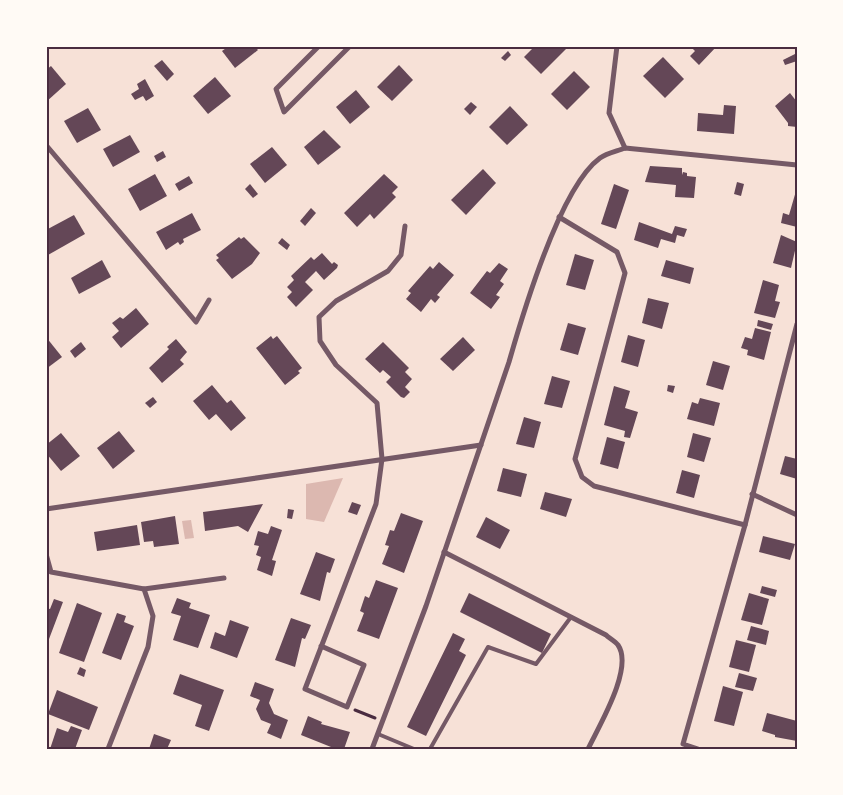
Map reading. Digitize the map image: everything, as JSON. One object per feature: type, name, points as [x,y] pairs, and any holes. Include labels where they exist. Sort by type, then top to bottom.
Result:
[{"type":"street","points":[[319,46],[276,88],[284,112],[350,46]]},
{"type":"street","points":[[617,46],[609,113],[625,148]]},
{"type":"street","points":[[46,145],[196,322],[209,300]]},
{"type":"street","points":[[372,749],[444,552],[519,327],[559,217],[586,174],[601,157],[625,148],[797,165]]},
{"type":"street","points":[[559,217],[618,252],[625,273],[575,459],[582,476],[594,486],[745,525]]},
{"type":"street","points":[[321,646],[364,665],[347,707],[305,689],[321,646],[376,504],[382,460],[377,403],[336,365],[320,341],[319,317],[336,302],[388,271],[401,255],[405,226]]},
{"type":"street","points":[[698,749],[683,744],[745,525],[797,324]]},
{"type":"street","points":[[46,509],[481,445]]},
{"type":"street","points":[[752,494],[797,515]]},
{"type":"street","points":[[444,552],[606,635],[618,646],[622,663],[616,692],[588,749]]},
{"type":"street","points":[[46,554],[51,572]]},
{"type":"street","points":[[46,576],[51,572],[144,589],[224,578]]},
{"type":"street","points":[[108,749],[148,647],[153,616],[144,589]]},
{"type":"lane","points":[[430,749],[488,646],[536,664],[572,617]]},
{"type":"lane","points":[[378,734],[414,749]]},
{"type":"path","points":[[347,707],[382,721]]},
{"type":"shaded area","points":[[343,478],[324,522],[306,519],[306,484]]},
{"type":"shaded area","points":[[191,520],[194,538],[185,539],[182,521]]},
{"type":"building","points":[[229,46],[254,46],[258,50],[235,68],[222,51]]},
{"type":"building","points":[[535,46],[569,46],[541,74],[524,57]]},
{"type":"building","points":[[690,46],[717,46],[699,65],[690,56],[695,51]]},
{"type":"building","points":[[508,51],[511,55],[505,61],[501,58]]},
{"type":"building","points":[[797,53],[797,61],[785,65],[783,60]]},
{"type":"building","points":[[663,57],[684,79],[665,98],[643,76]]},
{"type":"building","points":[[162,60],[174,74],[167,81],[154,66]]},
{"type":"building","points":[[399,65],[413,80],[392,101],[377,87]]},
{"type":"building","points":[[51,66],[66,84],[46,102],[46,70]]},
{"type":"building","points":[[574,71],[590,87],[567,110],[551,94]]},
{"type":"building","points":[[215,77],[231,96],[208,114],[193,96]]},
{"type":"building","points":[[145,79],[154,96],[146,101],[143,96],[135,100],[131,94],[139,89],[137,84]]},
{"type":"building","points":[[356,90],[370,107],[350,124],[336,107]]},
{"type":"building","points":[[790,93],[797,102],[797,127],[788,126],[788,123],[775,106]]},
{"type":"building","points":[[471,102],[477,107],[470,115],[464,109]]},
{"type":"building","points":[[724,105],[736,106],[734,134],[697,131],[698,113],[723,115]]},
{"type":"building","points":[[510,106],[528,125],[507,145],[489,127]]},
{"type":"building","points":[[88,108],[101,130],[77,143],[64,121]]},
{"type":"building","points":[[324,130],[341,147],[318,165],[304,147]]},
{"type":"building","points":[[130,135],[140,152],[113,167],[103,149]]},
{"type":"building","points":[[272,147],[287,165],[265,183],[250,164]]},
{"type":"building","points":[[163,151],[166,157],[157,162],[154,156]]},
{"type":"building","points":[[650,166],[682,168],[682,175],[683,172],[687,173],[687,176],[696,177],[694,198],[675,197],[676,185],[645,182]]},
{"type":"building","points":[[483,169],[496,183],[466,215],[451,200]]},
{"type":"building","points":[[155,174],[167,196],[140,211],[128,189]]},
{"type":"building","points":[[384,174],[398,187],[392,193],[396,197],[374,219],[370,214],[357,227],[344,213]]},
{"type":"building","points":[[189,176],[193,183],[179,191],[175,184]]},
{"type":"building","points":[[737,182],[744,184],[741,196],[734,194]]},
{"type":"building","points":[[250,184],[258,194],[253,198],[245,189]]},
{"type":"building","points":[[614,184],[629,190],[616,229],[601,224]]},
{"type":"building","points":[[796,191],[797,227],[781,223],[783,213],[789,215]]},
{"type":"building","points":[[311,208],[316,213],[305,226],[300,221]]},
{"type":"building","points":[[192,213],[201,230],[183,239],[184,242],[180,245],[178,242],[166,250],[156,232]]},
{"type":"building","points":[[74,215],[85,234],[48,255],[46,251],[46,230]]},
{"type":"building","points":[[639,222],[672,234],[675,226],[687,229],[684,237],[677,235],[675,243],[661,239],[658,248],[634,240]]},
{"type":"building","points":[[781,235],[797,242],[791,268],[773,263]]},
{"type":"building","points":[[239,237],[241,239],[244,237],[260,253],[252,264],[232,279],[216,260],[219,258],[216,255]]},
{"type":"building","points":[[282,238],[290,245],[287,250],[278,243]]},
{"type":"building","points":[[322,253],[332,264],[334,262],[338,265],[337,268],[324,280],[316,271],[305,282],[313,290],[296,307],[287,297],[292,292],[287,287],[294,280],[291,276],[311,257],[314,260]]},
{"type":"building","points":[[575,254],[594,260],[585,290],[566,285]]},
{"type":"building","points":[[102,260],[111,277],[79,294],[71,278]]},
{"type":"building","points":[[666,260],[694,268],[690,284],[661,276]]},
{"type":"building","points":[[439,262],[454,275],[437,295],[440,297],[435,303],[431,299],[421,312],[406,299],[411,293],[408,291],[430,266],[433,269]]},
{"type":"building","points":[[499,263],[508,269],[500,281],[504,284],[496,295],[500,297],[491,309],[470,293],[487,271],[490,273]]},
{"type":"building","points":[[763,280],[779,285],[775,301],[780,302],[775,318],[754,313]]},
{"type":"building","points":[[648,298],[669,303],[662,329],[642,323]]},
{"type":"building","points":[[136,308],[149,324],[121,348],[112,337],[119,331],[112,323],[120,317],[123,319]]},
{"type":"building","points":[[758,320],[773,324],[771,330],[757,326]]},
{"type":"building","points":[[568,323],[586,328],[578,355],[560,350]]},
{"type":"building","points":[[755,328],[771,332],[764,360],[747,355],[748,350],[741,348],[745,337],[752,339]]},
{"type":"building","points":[[628,335],[645,340],[638,367],[621,362]]},
{"type":"building","points":[[271,336],[273,339],[277,336],[302,368],[298,371],[300,373],[285,385],[256,348]]},
{"type":"building","points":[[46,337],[62,357],[46,369]]},
{"type":"building","points":[[463,337],[475,350],[453,371],[440,359]]},
{"type":"building","points":[[176,339],[187,352],[180,360],[184,364],[162,383],[149,368],[169,349],[167,347]]},
{"type":"building","points":[[81,342],[86,349],[75,358],[70,351]]},
{"type":"building","points":[[383,342],[409,368],[405,372],[412,379],[405,387],[410,392],[404,398],[386,382],[391,377],[383,370],[380,373],[365,359]]},
{"type":"building","points":[[713,361],[730,366],[723,390],[706,385]]},
{"type":"building","points":[[552,376],[570,381],[562,408],[544,404]]},
{"type":"building","points":[[212,385],[227,403],[231,400],[246,418],[231,431],[216,414],[209,420],[193,401]]},
{"type":"building","points":[[668,385],[675,386],[673,393],[667,391]]},
{"type":"building","points":[[614,386],[630,391],[625,408],[638,412],[630,438],[624,437],[625,431],[604,425]]},
{"type":"building","points":[[153,397],[157,402],[150,408],[145,403]]},
{"type":"building","points":[[700,398],[720,403],[714,426],[687,419],[692,402],[698,404]]},
{"type":"building","points":[[524,417],[541,422],[534,448],[516,444]]},
{"type":"building","points":[[119,431],[135,451],[113,469],[97,448]]},
{"type":"building","points":[[61,433],[80,456],[61,471],[46,453],[46,445]]},
{"type":"building","points":[[693,433],[711,438],[704,462],[687,457]]},
{"type":"building","points":[[607,437],[625,442],[618,469],[600,464]]},
{"type":"building","points":[[785,456],[797,459],[797,479],[780,474]]},
{"type":"building","points":[[503,468],[527,474],[521,497],[497,491]]},
{"type":"building","points":[[682,470],[700,475],[694,498],[676,493]]},
{"type":"building","points":[[545,492],[572,499],[566,517],[540,509]]},
{"type":"building","points":[[352,502],[361,505],[357,515],[348,512]]},
{"type":"building","points":[[263,504],[248,532],[238,526],[205,531],[203,512]]},
{"type":"building","points":[[288,509],[294,510],[292,519],[287,518]]},
{"type":"building","points":[[401,513],[423,521],[404,573],[382,564],[389,546],[385,545],[390,530],[394,531]]},
{"type":"building","points":[[175,516],[179,544],[154,547],[153,541],[144,542],[141,522]]},
{"type":"building","points":[[486,517],[510,530],[500,549],[476,537]]},
{"type":"building","points":[[137,525],[140,545],[97,551],[94,532]]},
{"type":"building","points":[[271,526],[282,530],[272,560],[276,561],[272,576],[257,570],[261,557],[256,555],[259,546],[254,545],[258,531],[268,534]]},
{"type":"building","points":[[763,536],[795,544],[790,560],[759,552]]},
{"type":"building","points":[[316,552],[335,559],[330,573],[327,572],[320,601],[300,594]]},
{"type":"building","points":[[376,580],[398,588],[379,639],[357,631],[364,613],[360,611],[365,596],[369,598]]},
{"type":"building","points":[[762,586],[777,590],[775,597],[760,593]]},
{"type":"building","points":[[469,593],[551,634],[542,653],[460,612]]},
{"type":"building","points":[[749,593],[769,599],[762,625],[741,620]]},
{"type":"building","points":[[177,598],[191,603],[189,608],[210,615],[198,648],[173,640],[181,616],[171,613]]},
{"type":"building","points":[[54,599],[63,602],[46,647],[46,608],[50,609]]},
{"type":"building","points":[[77,603],[102,613],[84,662],[59,653]]},
{"type":"building","points":[[117,613],[126,616],[124,622],[134,626],[121,660],[102,653]]},
{"type":"building","points":[[291,618],[311,625],[305,639],[302,638],[295,667],[275,660]]},
{"type":"building","points":[[230,620],[249,627],[237,658],[210,648],[215,632],[225,636]]},
{"type":"building","points":[[751,626],[769,631],[766,645],[747,640]]},
{"type":"building","points":[[453,633],[465,639],[459,651],[466,655],[426,736],[407,727]]},
{"type":"building","points":[[736,640],[756,645],[749,672],[729,667]]},
{"type":"building","points":[[80,667],[86,670],[84,677],[77,674]]},
{"type":"building","points":[[739,673],[757,678],[753,691],[735,687]]},
{"type":"building","points":[[180,674],[224,690],[209,731],[195,726],[202,705],[173,694]]},
{"type":"building","points":[[255,682],[274,689],[269,703],[274,714],[288,720],[281,739],[267,733],[271,724],[261,720],[256,709],[260,700],[250,696]]},
{"type":"building","points":[[723,686],[743,692],[734,726],[714,721]]},
{"type":"building","points":[[57,690],[98,707],[89,730],[48,714]]},
{"type":"building","points":[[767,713],[797,721],[797,741],[775,737],[775,735],[762,731]]},
{"type":"building","points":[[308,716],[322,722],[321,724],[350,732],[344,749],[336,749],[301,735]]},
{"type":"building","points":[[71,726],[82,730],[75,749],[50,749],[57,728],[68,732]]},
{"type":"building","points":[[154,734],[171,740],[167,749],[149,749]]}]
